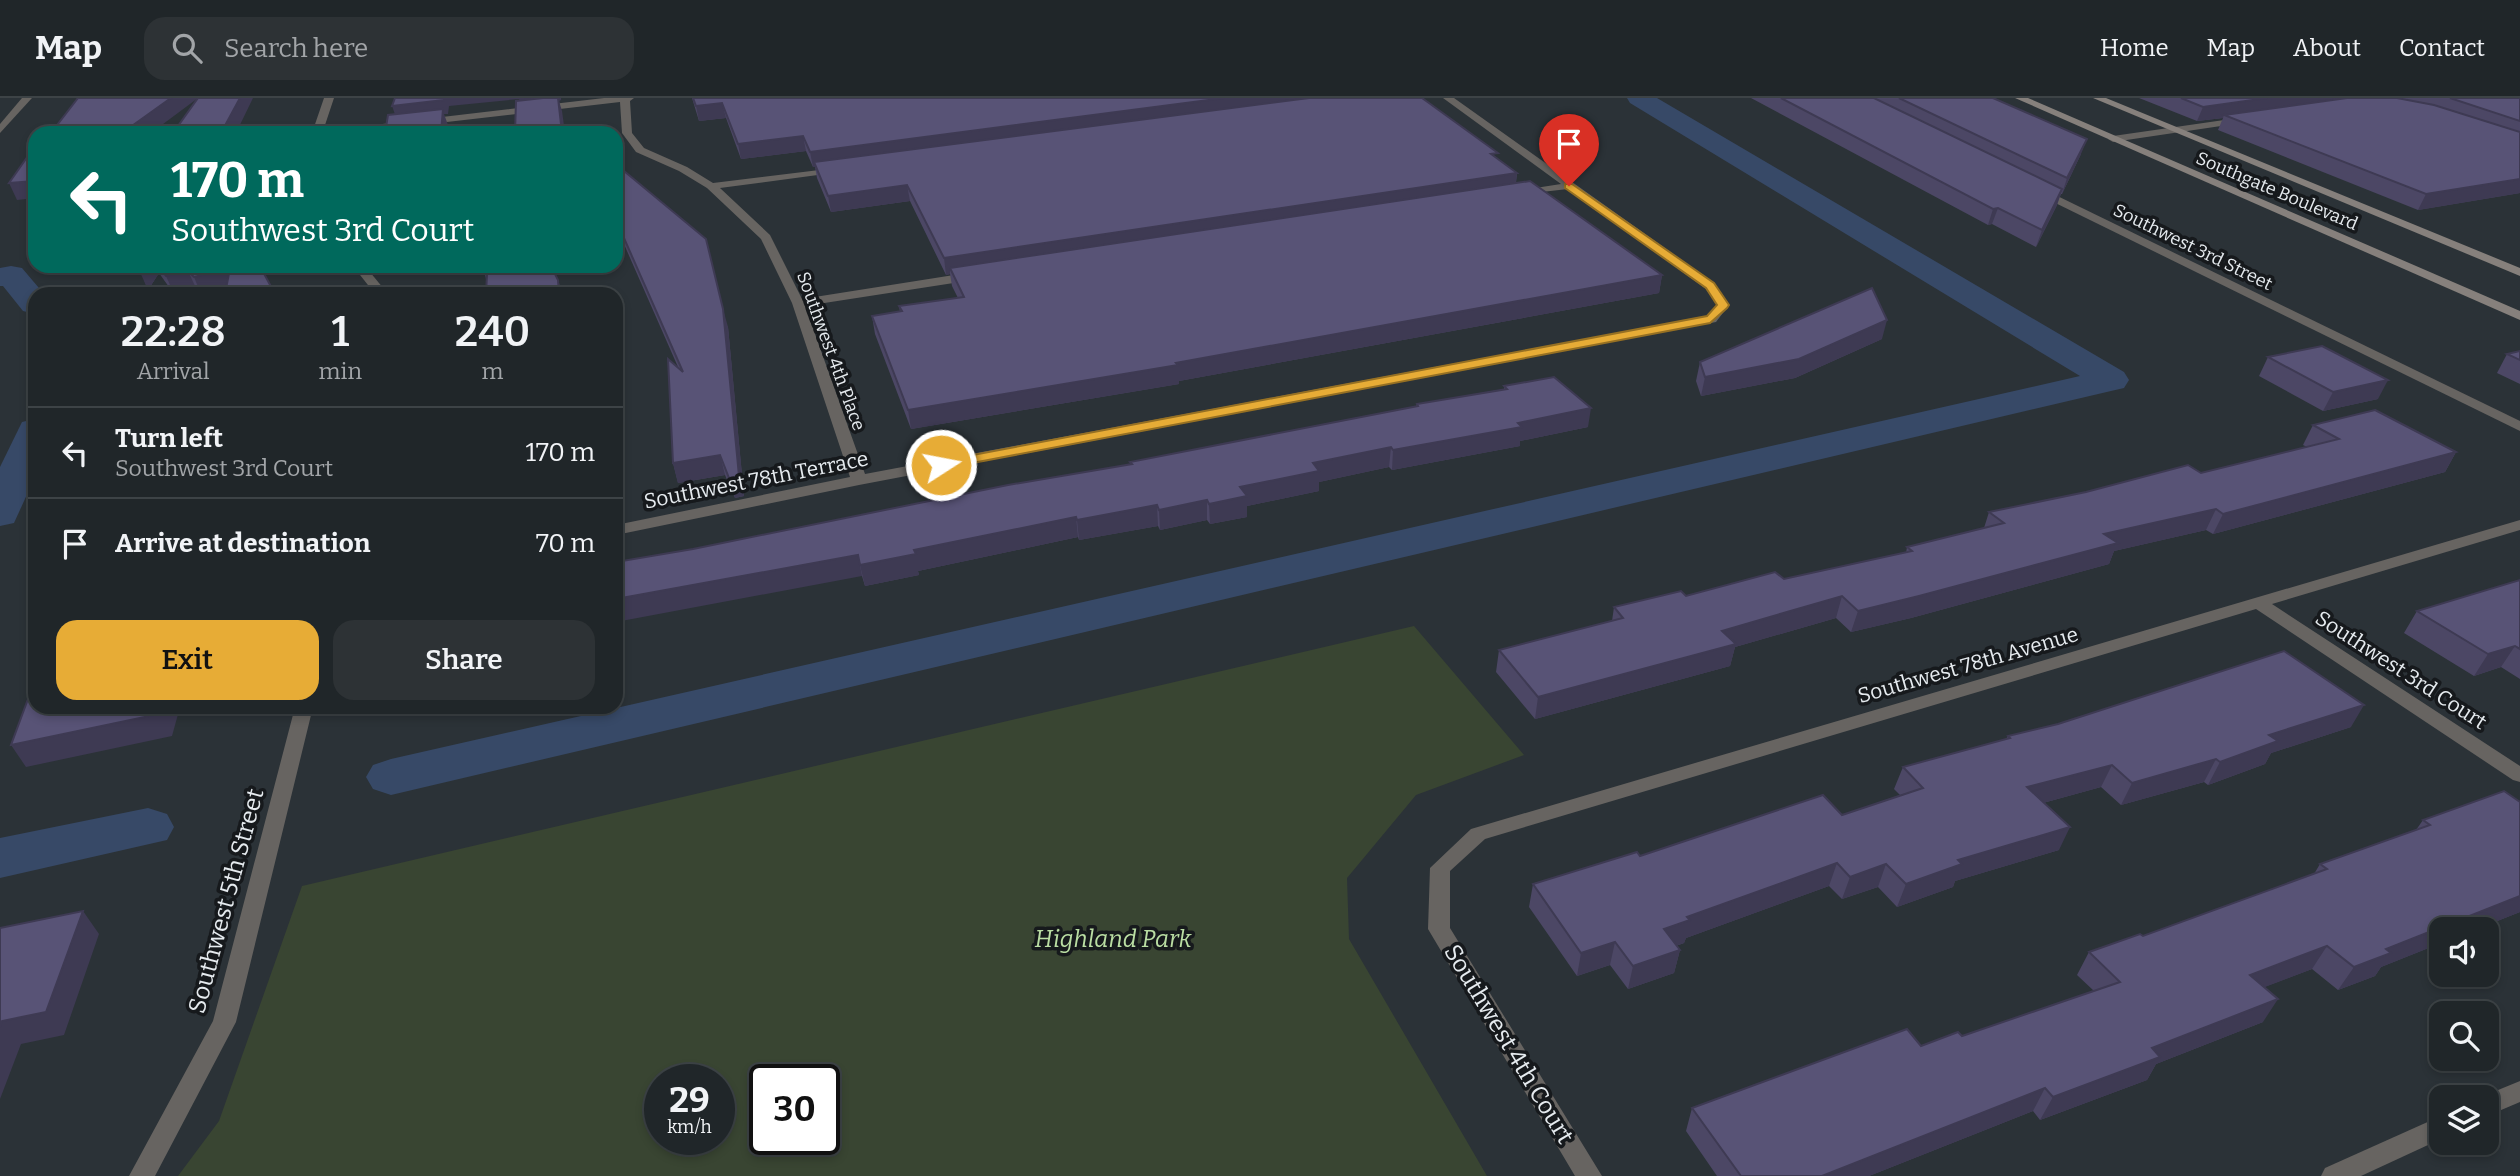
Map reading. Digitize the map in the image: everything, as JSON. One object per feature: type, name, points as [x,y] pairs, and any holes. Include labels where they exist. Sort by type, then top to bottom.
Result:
[{"type":"main road","name":"Southgate Boulevard","points":[[2020,98],[2520,316]]},
{"type":"main road","name":"Southgate Boulevard","points":[[2098,98],[2520,272]]},
{"type":"street","points":[[0,130],[27,98]]},
{"type":"street","points":[[319,126],[329,98]]},
{"type":"street","points":[[385,126],[626,98]]},
{"type":"street","name":"Southwest 4th Place","points":[[626,98],[627,133],[640,150],[711,186],[766,237],[798,303],[859,480]]},
{"type":"street","points":[[1448,98],[1569,186]]},
{"type":"street","points":[[2113,139],[2255,118]]},
{"type":"street","points":[[711,186],[849,168]]},
{"type":"street","name":"Southwest 3rd Street","points":[[2025,184],[2520,427]]},
{"type":"street","points":[[1514,194],[1569,186]]},
{"type":"street","name":"Southwest 78th Terrace","points":[[623,529],[859,480],[1710,319],[1723,305],[1710,286],[1569,186]]},
{"type":"street","points":[[365,273],[376,287]]},
{"type":"street","points":[[798,303],[991,274]]},
{"type":"street","name":"Southwest 78th Avenue","points":[[1440,868],[1478,834],[2520,525]]},
{"type":"street","name":"Southwest 3rd Court","points":[[2258,603],[2520,775]]},
{"type":"street","name":"Southwest 5th Street","points":[[142,1176],[224,1022],[302,714]]},
{"type":"street","name":"Southwest 4th Court","points":[[1440,868],[1440,929],[1589,1176]]},
{"type":"street","points":[[2499,1101],[2520,1091]]},
{"type":"street","points":[[2334,1176],[2429,1132]]},
{"type":"green space","name":"Highland Park","points":[[1414,626],[1524,755],[1416,795],[1347,878],[1349,939],[1487,1176],[178,1176],[219,1121],[302,886]]},
{"type":"building","points":[[78,98],[171,98],[132,126],[56,126]]},
{"type":"building","points":[[198,98],[240,98],[225,126],[178,126]]},
{"type":"building","points":[[395,98],[444,98],[444,100],[392,106]]},
{"type":"building","points":[[558,98],[561,126],[515,126],[516,101]]},
{"type":"building","points":[[693,98],[1224,98],[810,152],[803,136],[738,144],[722,103],[696,106]]},
{"type":"building","points":[[1309,98],[1422,98],[1498,153],[1491,154],[1517,173],[944,258],[907,185],[828,196],[814,162]]},
{"type":"building","points":[[1781,98],[1874,98],[2062,189],[2042,230],[1998,208],[1993,209]]},
{"type":"building","points":[[1899,98],[1993,98],[2087,139],[2067,178]]},
{"type":"building","points":[[2181,98],[2267,98],[2203,107]]},
{"type":"building","points":[[2347,98],[2397,98],[2434,105],[2520,132],[2520,179],[2426,194],[2224,115]]},
{"type":"building","points":[[2450,98],[2520,98],[2520,121]]},
{"type":"building","points":[[443,109],[442,126],[386,126],[388,115]]},
{"type":"building","points":[[28,156],[28,182],[9,183]]},
{"type":"building","points":[[623,171],[706,239],[723,309],[739,476],[729,478],[720,455],[673,463],[668,359],[683,372],[623,236]]},
{"type":"building","points":[[1530,181],[1662,275],[1176,363],[1178,365],[908,410],[872,316],[902,311],[899,306],[964,297],[950,268]]},
{"type":"building","points":[[190,273],[210,273],[194,277]]},
{"type":"building","points":[[229,273],[264,273],[271,287],[226,287]]},
{"type":"building","points":[[554,273],[558,287],[486,287],[487,274]]},
{"type":"building","points":[[1872,288],[1887,320],[1799,359],[1705,377],[1700,362]]},
{"type":"building","points":[[2322,346],[2388,380],[2333,392],[2268,357]]},
{"type":"building","points":[[2520,351],[2520,360],[2507,354]]},
{"type":"building","points":[[1554,377],[1591,408],[1518,423],[1522,427],[1393,450],[1391,447],[1313,463],[1319,471],[1240,487],[1247,496],[1209,504],[1207,500],[1159,510],[1157,505],[1077,520],[1076,517],[914,550],[916,554],[860,565],[858,555],[623,598],[623,561],[1008,485],[1132,464],[1130,462],[1418,406],[1417,404],[1507,389],[1504,386]]},
{"type":"building","points":[[2375,410],[2456,452],[2223,514],[2216,509],[2104,534],[2118,543],[1858,611],[1842,596],[1722,631],[1736,644],[1538,697],[1499,650],[1623,618],[1614,607],[1681,591],[1686,596],[1775,572],[1784,579],[1912,551],[1907,547],[2004,523],[1989,512],[2086,492],[2188,465],[2201,473],[2339,439],[2313,425]]},
{"type":"building","points":[[2520,580],[2520,649],[2515,646],[2488,654],[2417,611]]},
{"type":"building","points":[[2284,651],[2364,705],[2269,735],[2278,741],[2220,762],[2216,759],[2132,783],[2112,765],[2027,787],[2070,827],[1958,860],[1962,864],[1906,884],[1886,864],[1850,877],[1837,863],[1687,917],[1690,920],[1664,929],[1680,950],[1633,966],[1615,942],[1581,953],[1533,884],[1637,852],[1640,856],[1823,795],[1842,815],[1923,788],[1903,767],[2058,724]]},
{"type":"building","points":[[28,699],[28,714],[159,714],[11,745]]},
{"type":"building","points":[[2504,791],[2520,802],[2520,896],[2467,917],[2429,917],[2429,932],[2386,949],[2391,953],[2354,967],[2327,946],[2250,975],[2278,999],[2152,1048],[2160,1057],[2053,1097],[2045,1088],[1822,1176],[1741,1176],[1692,1108],[1907,1029],[1921,1046],[1958,1032],[1962,1036],[2120,982],[2089,952],[2140,934],[2143,936],[2327,869],[2320,864],[2430,825],[2423,820]]},
{"type":"building","points":[[83,911],[46,1012],[2,1021],[0,1027],[0,928]]},
{"type":"waterway","points":[[391,777],[2111,380],[1639,98]]},
{"type":"waterway","points":[[0,277],[11,275],[28,296]]},
{"type":"waterway","points":[[0,514],[28,447]]},
{"type":"waterway","points":[[0,858],[148,827]]},
{"type":"route","points":[[941,465],[1710,319],[1723,305],[1710,286],[1569,186]]}]
